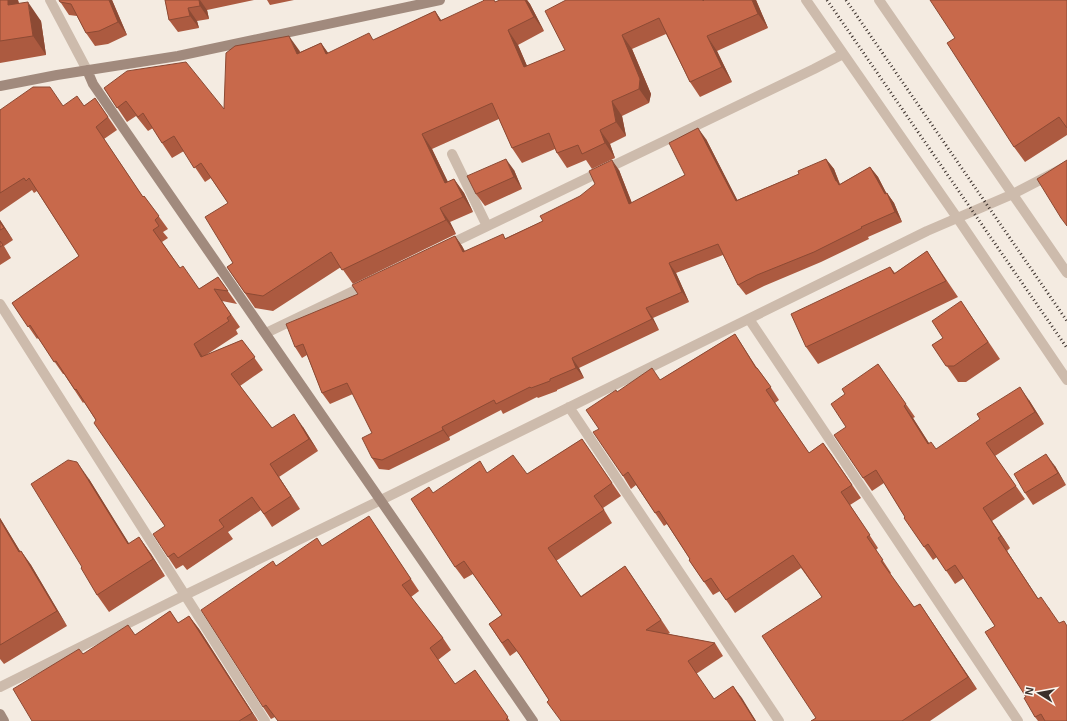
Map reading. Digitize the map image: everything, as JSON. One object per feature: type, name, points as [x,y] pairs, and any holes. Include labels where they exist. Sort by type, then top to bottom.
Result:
[{"type":"street","points":[[50,0],[93,84],[533,721]]},
{"type":"street","points":[[0,86],[86,70],[178,56],[440,0]]},
{"type":"street","points":[[806,0],[958,218],[1067,380]]},
{"type":"street","points":[[879,0],[1067,273]]},
{"type":"street","points":[[437,250],[844,54]]},
{"type":"street","points":[[452,154],[487,226]]},
{"type":"street","points":[[0,688],[185,595],[569,408],[927,231],[1013,194],[1067,166]]},
{"type":"street","points":[[266,333],[373,282]]},
{"type":"street","points":[[0,304],[265,721]]},
{"type":"street","points":[[749,319],[1018,721]]},
{"type":"street","points":[[569,408],[779,721]]},
{"type":"street","points":[[0,714],[4,721]]},
{"type":"building","points":[[0,0],[8,0],[8,5],[28,2],[33,36],[0,41]]},
{"type":"building","points":[[59,0],[109,0],[118,22],[99,31],[86,33],[71,4],[60,2]]},
{"type":"building","points":[[165,0],[199,0],[200,6],[188,8],[190,16],[169,20]]},
{"type":"building","points":[[484,0],[494,0],[495,2],[500,0],[525,0],[534,17],[508,30],[524,67],[565,50],[545,11],[566,0],[752,0],[758,14],[707,36],[722,67],[690,82],[659,18],[622,35],[640,79],[639,89],[612,101],[616,122],[600,130],[605,143],[582,154],[578,145],[557,153],[549,133],[512,148],[492,103],[422,134],[445,183],[454,179],[463,197],[440,208],[446,220],[342,270],[331,252],[263,296],[245,293],[227,267],[233,263],[205,217],[228,203],[201,163],[194,168],[174,136],[162,143],[143,113],[138,117],[126,101],[117,108],[104,88],[127,71],[186,62],[224,109],[226,53],[235,46],[289,36],[297,54],[321,43],[326,54],[369,33],[373,40],[435,11],[440,21]]},
{"type":"building","points":[[930,0],[1067,0],[1067,128],[1059,117],[1014,147],[947,43],[955,38]]},
{"type":"building","points":[[33,87],[50,87],[63,106],[77,96],[84,106],[95,98],[108,117],[96,127],[143,197],[144,196],[159,216],[155,220],[159,226],[153,230],[180,268],[183,266],[199,289],[218,277],[228,291],[214,289],[231,315],[227,318],[229,321],[194,344],[201,357],[242,340],[255,357],[231,374],[272,428],[294,414],[309,439],[270,464],[291,496],[264,514],[252,497],[219,520],[224,527],[178,558],[174,553],[168,557],[153,534],[165,526],[94,423],[96,420],[76,389],[75,390],[56,361],[54,362],[30,325],[28,327],[12,303],[79,256],[29,178],[26,181],[24,178],[0,193],[0,110]]},
{"type":"building","points":[[698,128],[736,201],[799,174],[798,171],[826,159],[839,185],[870,167],[885,194],[887,193],[895,212],[861,227],[862,228],[814,252],[757,275],[738,285],[718,244],[669,263],[682,292],[646,308],[652,319],[572,358],[576,368],[550,379],[550,381],[531,388],[530,387],[496,404],[494,400],[442,427],[443,430],[382,460],[372,458],[362,438],[372,433],[347,383],[322,393],[303,344],[295,347],[286,324],[358,294],[352,285],[455,236],[463,252],[503,234],[505,239],[543,221],[540,216],[580,196],[595,184],[589,171],[612,160],[629,204],[685,175],[669,143]]},
{"type":"building","points":[[506,159],[514,177],[476,194],[467,176]]},
{"type":"building","points":[[1067,160],[1067,226],[1037,179]]},
{"type":"building","points":[[0,222],[4,228],[0,230]]},
{"type":"building","points":[[927,251],[946,281],[806,347],[791,314],[890,267],[894,274]]},
{"type":"building","points":[[961,301],[988,342],[954,366],[946,366],[932,345],[943,338],[932,321]]},
{"type":"building","points":[[735,334],[756,368],[771,387],[766,390],[809,453],[823,443],[852,485],[841,492],[870,535],[867,537],[883,560],[881,561],[914,607],[920,604],[968,677],[902,721],[811,721],[816,718],[762,636],[822,597],[793,555],[726,600],[711,578],[704,582],[659,511],[655,513],[628,472],[623,476],[593,432],[599,429],[586,410],[616,390],[617,392],[652,368],[660,380]]},
{"type":"building","points":[[878,364],[906,404],[904,406],[928,444],[931,442],[936,449],[980,419],[977,414],[1020,387],[1035,412],[986,443],[1016,486],[983,508],[1001,536],[998,538],[1038,599],[1041,597],[1059,623],[1064,621],[1067,626],[1067,721],[1045,721],[1041,714],[1035,717],[1024,698],[1026,697],[985,632],[995,626],[955,565],[946,571],[928,544],[924,547],[904,518],[905,517],[876,470],[863,478],[834,435],[846,427],[831,404],[845,394],[842,389]]},
{"type":"building","points":[[582,439],[612,483],[594,496],[604,510],[548,548],[581,597],[625,566],[661,620],[646,630],[715,643],[688,661],[714,699],[733,686],[755,721],[561,721],[547,702],[549,700],[520,655],[508,639],[502,643],[489,624],[502,615],[464,561],[455,567],[411,499],[429,487],[433,493],[480,461],[487,473],[513,455],[527,474]]},
{"type":"building","points":[[1046,454],[1058,473],[1025,493],[1014,474]]},
{"type":"building","points":[[68,460],[77,462],[128,544],[139,537],[153,559],[97,595],[81,568],[82,567],[31,484]]},
{"type":"building","points":[[369,516],[411,579],[402,585],[443,638],[430,648],[455,684],[475,670],[508,717],[506,719],[508,721],[278,721],[266,705],[263,707],[201,610],[273,561],[276,566],[317,538],[322,546]]},
{"type":"building","points":[[0,520],[19,552],[21,551],[57,611],[0,645]]},
{"type":"building","points":[[170,611],[178,623],[189,616],[252,713],[239,721],[32,721],[13,689],[79,649],[83,654],[128,625],[135,635]]},
{"type":"railway","points":[[827,0],[1067,348]]},
{"type":"railway","points":[[846,0],[1067,321]]}]
